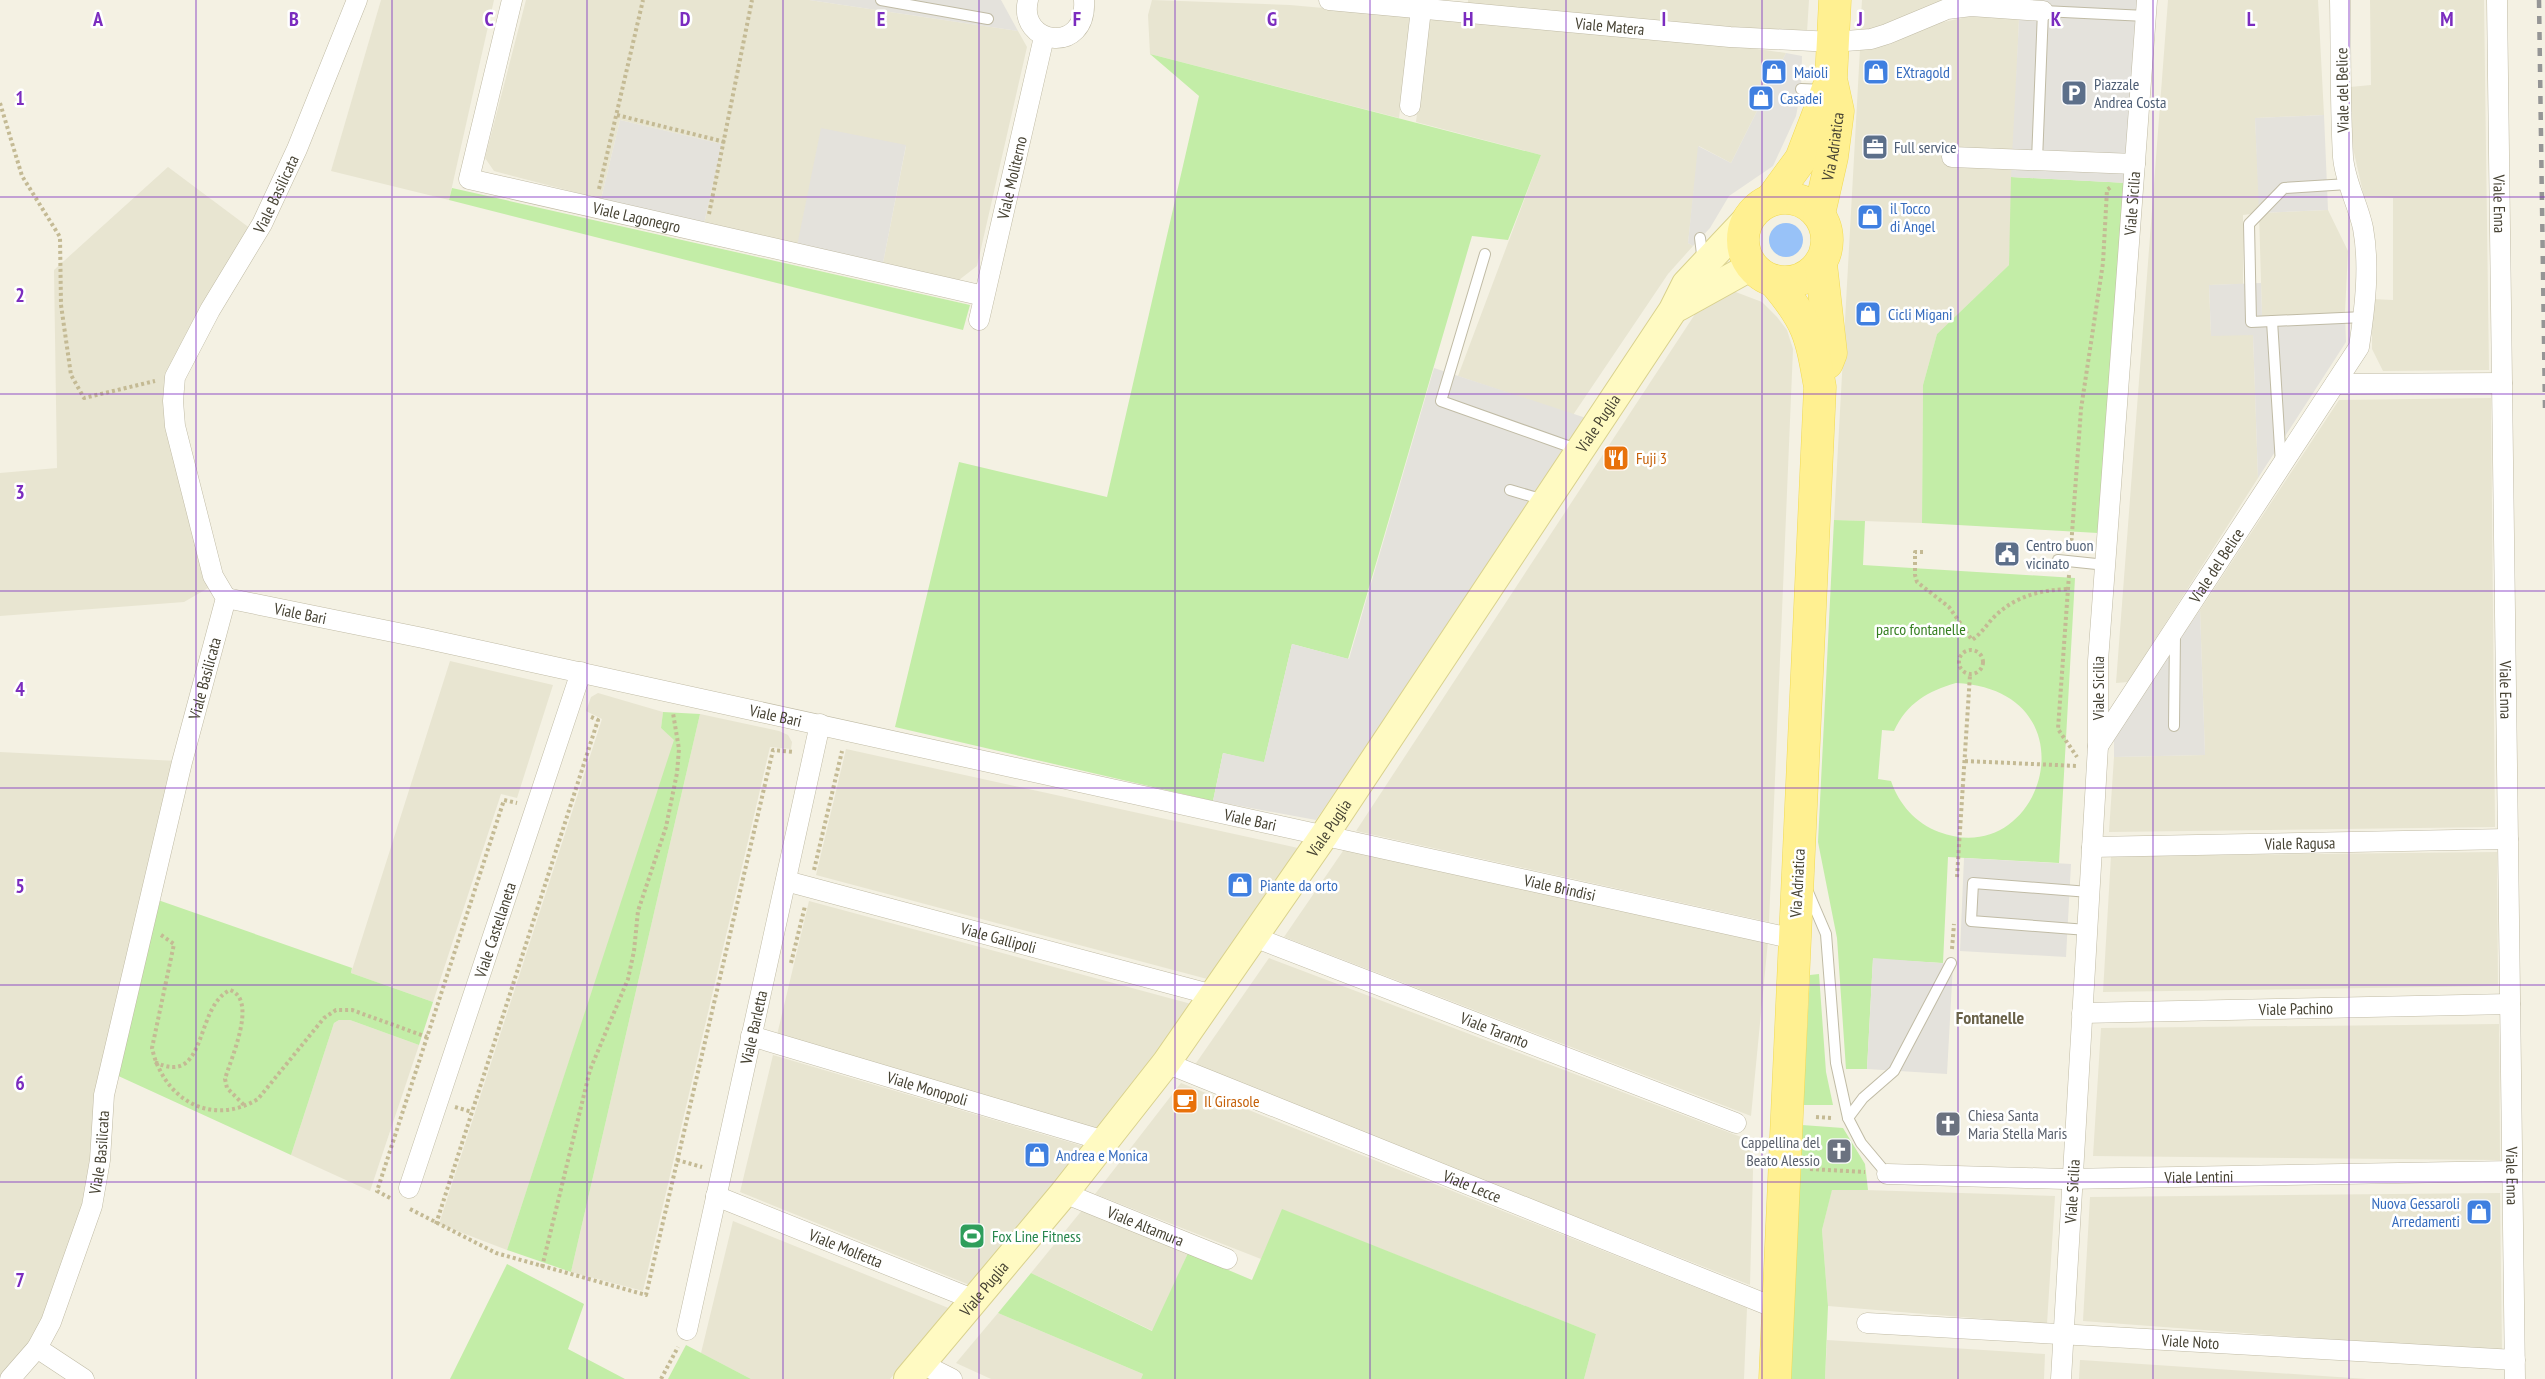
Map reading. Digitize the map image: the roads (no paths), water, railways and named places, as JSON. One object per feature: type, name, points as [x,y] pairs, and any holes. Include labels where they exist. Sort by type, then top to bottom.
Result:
[{"type":"main road","name":"Via Adriatica","points":[[1760,208],[1801,159],[1833,42],[1835,0]]},
{"type":"main road","name":"Via Adriatica","points":[[1819,214],[1832,157],[1838,111],[1820,86]]},
{"type":"main road","points":[[1797,199],[1819,214],[1828,238],[1821,264],[1800,280],[1787,283],[1763,274],[1745,255],[1744,228],[1760,208],[1797,199]]},
{"type":"main road","name":"Viale Puglia","points":[[915,1371],[1064,1193],[1166,1063],[1325,834],[1673,310],[1686,284],[1760,208]]},
{"type":"main road","name":"Via Adriatica","points":[[1820,387],[1831,353],[1821,264]]},
{"type":"main road","name":"Via Adriatica","points":[[1763,274],[1798,309],[1812,340],[1820,387],[1775,1379]]},
{"type":"main road","name":"Viale Puglia","points":[[1673,310],[1763,274]]},
{"type":"street","name":"Viale Basilicata","points":[[10,1379],[36,1348],[51,1322],[92,1206],[100,1160],[104,1095],[180,774],[226,598],[213,576],[175,426],[173,401],[176,376],[210,310],[262,224],[302,138],[357,0]]},
{"type":"street","name":"Viale Lagonegro","points":[[512,0],[469,179],[984,296]]},
{"type":"street","points":[[1028,0],[1025,11],[1031,27],[1044,37],[1062,39],[1077,31],[1085,16],[1084,0]]},
{"type":"street","name":"Viale Matera","points":[[1329,0],[1421,9],[1459,6],[1730,37],[1833,42],[1879,36],[1947,9],[1971,6],[2043,11]]},
{"type":"street","name":"Viale del Belice","points":[[2098,746],[2360,347],[2367,252],[2362,225],[2348,184],[2343,159],[2340,0]]},
{"type":"street","name":"Viale Enna","points":[[2497,0],[2515,1370]]},
{"type":"street","name":"Viale Sicilia","points":[[2061,1379],[2098,746],[2098,661],[2130,164],[2147,8]]},
{"type":"street","points":[[1410,106],[1421,9]]},
{"type":"street","name":"Viale Moliterno","points":[[979,320],[1044,37]]},
{"type":"street","points":[[1952,157],[2130,164]]},
{"type":"street","points":[[2335,384],[2502,383]]},
{"type":"street","name":"Viale Bari","points":[[226,598],[581,672],[1325,834]]},
{"type":"street","name":"Viale Castellaneta","points":[[404,1199],[581,672]]},
{"type":"street","name":"Viale Barletta","points":[[687,1330],[820,724]]},
{"type":"street","name":"Viale Brindisi","points":[[1325,834],[1795,939]]},
{"type":"street","name":"Viale Ragusa","points":[[2092,848],[2508,839]]},
{"type":"street","name":"Viale Gallipoli","points":[[786,881],[1213,995]]},
{"type":"street","name":"Viale Taranto","points":[[1254,937],[1736,1123]]},
{"type":"street","name":"Viale Pachino","points":[[2082,1013],[2510,1004]]},
{"type":"street","name":"Viale Monopoli","points":[[751,1036],[1105,1141]]},
{"type":"street","name":"Viale Lecce","points":[[1166,1063],[1778,1308]]},
{"type":"street","name":"Viale Lentini","points":[[1887,1174],[2072,1178],[2512,1171]]},
{"type":"street","name":"Viale Altamura","points":[[1064,1193],[1227,1259]]},
{"type":"street","name":"Viale Molfetta","points":[[716,1196],[975,1300]]},
{"type":"street","name":"Viale Noto","points":[[1867,1323],[2063,1335],[2515,1370]]},
{"type":"street","points":[[36,1348],[84,1379]]},
{"type":"street","points":[[915,1371],[952,1379]]},
{"type":"lane","points":[[881,0],[988,19]]},
{"type":"lane","points":[[2037,160],[2043,11],[2147,8]]},
{"type":"lane","points":[[2348,184],[2284,188],[2249,224],[2251,322],[2364,317]]},
{"type":"lane","points":[[1700,238],[1703,266]]},
{"type":"lane","points":[[1485,254],[1441,401],[1579,451]]},
{"type":"lane","points":[[2272,321],[2281,467]]},
{"type":"lane","points":[[1510,490],[1545,500]]},
{"type":"lane","points":[[2058,560],[2106,564]]},
{"type":"lane","points":[[2174,726],[2175,628]]},
{"type":"lane","points":[[1798,870],[1826,934],[1836,1063],[1848,1118],[1861,1143],[1887,1174]]},
{"type":"lane","points":[[2087,930],[1971,921],[1973,883],[2089,892]]},
{"type":"lane","points":[[1848,1118],[1863,1098],[1894,1071],[1951,963]]},
{"type":"water","points":[[1786,223],[1798,228],[1803,240],[1798,252],[1786,257],[1774,252],[1769,240],[1774,228]]},
{"type":"railway","points":[[2539,0],[2545,408]]},
{"type":"place","name":"Maioli","points":[[1774,72]]},
{"type":"place","name":"EXtragold","points":[[1876,72]]},
{"type":"place","name":"Piazzale Andrea Costa","points":[[2074,93]]},
{"type":"place","name":"Casadei","points":[[1761,98]]},
{"type":"place","name":"Full service","points":[[1875,147]]},
{"type":"place","name":"il Tocco di Angel","points":[[1870,217]]},
{"type":"place","name":"Cicli Migani","points":[[1868,314]]},
{"type":"place","name":"Fuji 3","points":[[1616,458]]},
{"type":"place","name":"Centro buon vicinato","points":[[2007,554]]},
{"type":"place","name":"Piante da orto","points":[[1240,885]]},
{"type":"place","name":"Il Girasole","points":[[1185,1101]]},
{"type":"place","name":"Chiesa Santa Maria Stella Maris","points":[[1948,1124]]},
{"type":"place","name":"Cappellina del Beato Alessio","points":[[1839,1151]]},
{"type":"place","name":"Andrea e Monica","points":[[1037,1155]]},
{"type":"place","name":"Nuova Gessaroli Arredamenti","points":[[2479,1212]]},
{"type":"place","name":"Fox Line Fitness","points":[[972,1236]]},
{"type":"district","name":"Fontanelle","points":[[1990,1018]]},
{"type":"park label","name":"parco fontanelle","points":[[1921,629]]}]
